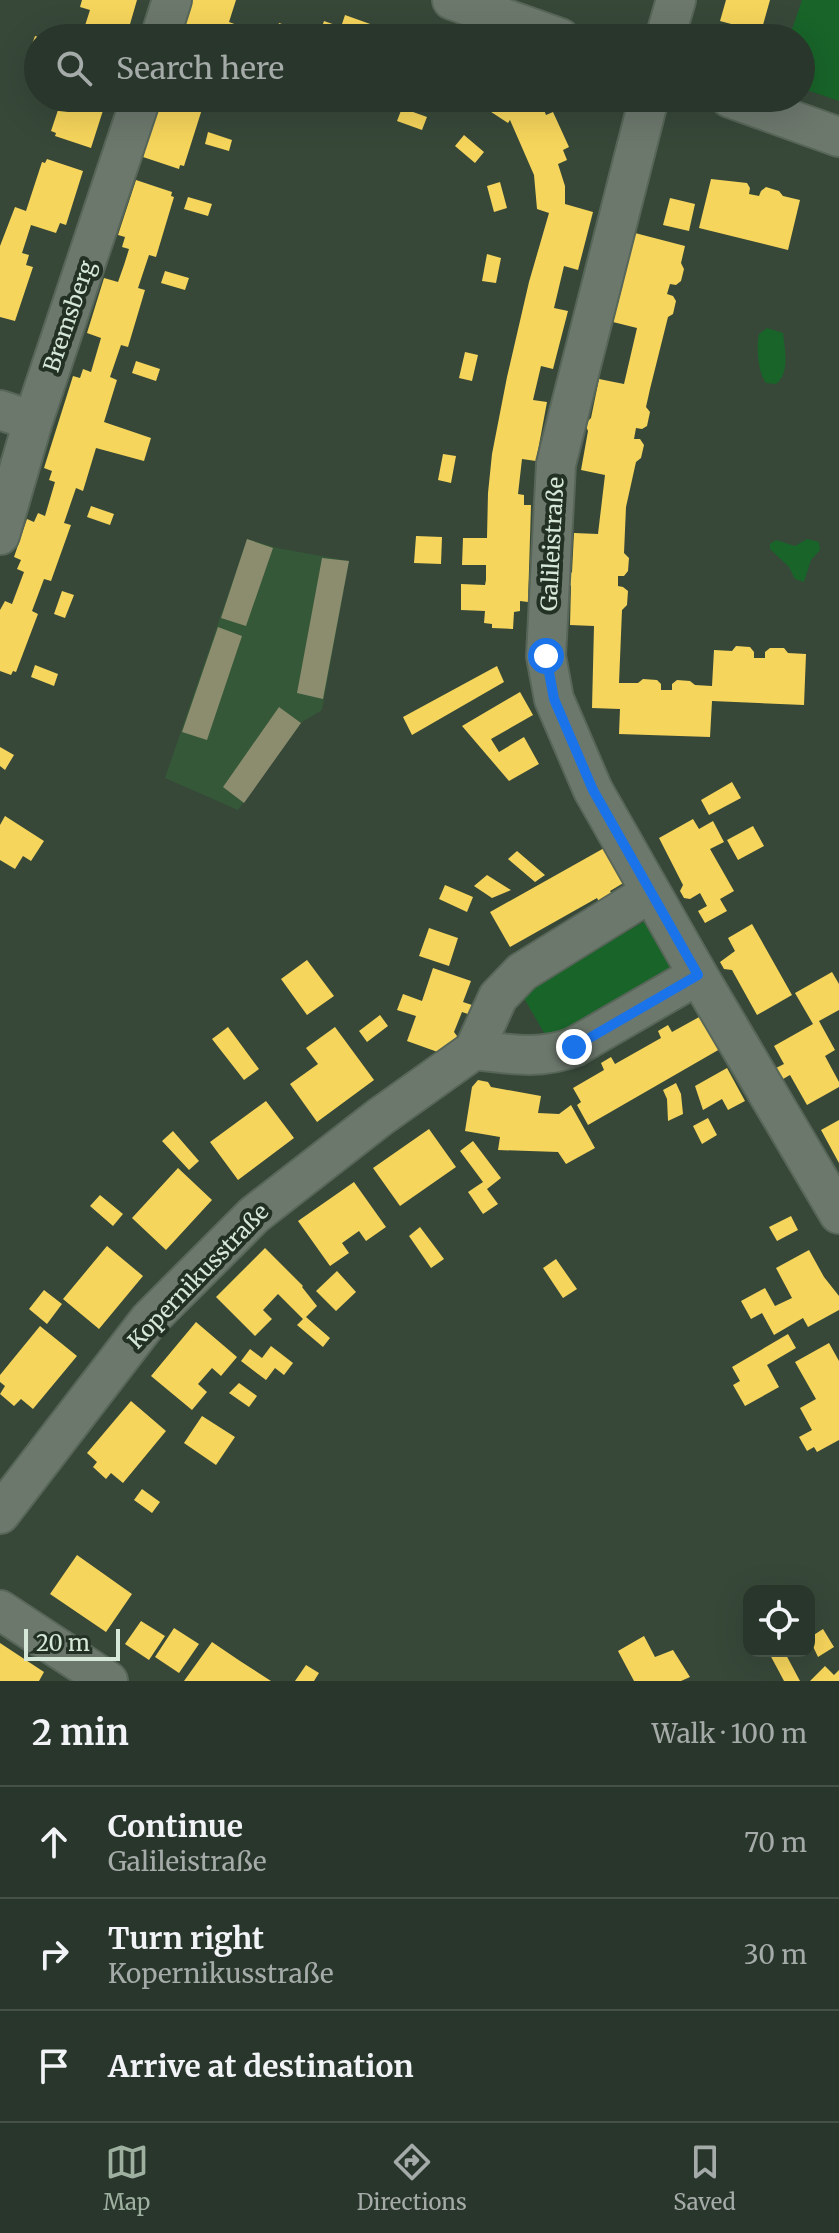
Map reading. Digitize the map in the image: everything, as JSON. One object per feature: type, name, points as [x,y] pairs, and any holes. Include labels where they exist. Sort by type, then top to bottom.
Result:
[{"type":"street","points":[[164,24],[172,0]]},
{"type":"street","points":[[452,0],[520,24]]},
{"type":"street","points":[[669,24],[676,0]]},
{"type":"street","name":"Bremsberg","points":[[0,535],[17,415],[136,112]]},
{"type":"street","name":"Galileistraße","points":[[645,112],[556,464],[546,656],[554,699],[593,790],[839,1214]]},
{"type":"street","points":[[769,112],[839,137]]},
{"type":"street","points":[[651,892],[508,983],[498,997],[474,1050],[534,1057],[555,1055],[698,975]]},
{"type":"street","name":"Kopernikusstraße","points":[[0,1514],[149,1320],[254,1215],[380,1117],[474,1050]]},
{"type":"street","points":[[0,1610],[108,1681]]},
{"type":"shaded area","points":[[247,539],[277,548],[349,561],[322,710],[302,722],[238,810],[165,778]]},
{"type":"green space","points":[[802,0],[839,0],[839,101],[815,93],[815,24],[794,24]]},
{"type":"green space","points":[[767,328],[783,333],[785,368],[776,384],[766,383],[758,360],[759,334]]},
{"type":"green space","points":[[807,539],[819,542],[820,550],[811,560],[804,582],[795,579],[789,567],[770,549],[770,544],[776,540],[795,546]]},
{"type":"green space","points":[[647,920],[676,969],[550,1043],[521,993]]},
{"type":"building: Homes","points":[[82,0],[137,0],[130,24],[86,24],[90,10],[80,7]]},
{"type":"building: Homes","points":[[191,0],[236,0],[229,22],[234,24],[183,24]]},
{"type":"building: Homes","points":[[726,0],[770,0],[763,24],[720,21]]},
{"type":"building: Homes","points":[[345,15],[370,24],[342,24]]},
{"type":"building: Homes","points":[[57,112],[103,112],[91,148],[55,136],[56,133],[51,131]]},
{"type":"building: Homes","points":[[156,112],[201,112],[184,166],[180,165],[179,169],[143,157]]},
{"type":"building: Homes","points":[[400,112],[427,117],[422,130],[397,121]]},
{"type":"building: Homes","points":[[491,112],[545,112],[546,115],[553,112],[569,147],[563,150],[567,160],[558,164],[565,186],[565,204],[593,212],[578,270],[564,266],[554,308],[568,311],[553,369],[541,366],[533,400],[547,402],[536,461],[522,459],[518,494],[524,495],[524,505],[531,505],[528,602],[520,601],[520,611],[514,612],[513,629],[492,628],[492,624],[484,623],[485,611],[461,610],[461,584],[485,585],[486,565],[462,565],[463,538],[487,538],[492,454],[529,282],[549,213],[537,209],[534,175],[510,120],[508,123]]},
{"type":"building: Homes","points":[[208,132],[232,140],[229,151],[205,144]]},
{"type":"building: Homes","points":[[464,135],[484,152],[475,163],[455,146]]},
{"type":"building: Homes","points":[[47,159],[83,171],[66,225],[60,223],[56,233],[31,225],[22,253],[29,255],[26,265],[33,267],[15,321],[0,317],[0,246],[15,207],[26,211],[42,162],[45,163]]},
{"type":"building: Homes","points":[[711,179],[747,183],[749,194],[759,196],[766,187],[800,200],[788,250],[699,228]]},
{"type":"building: Homes","points":[[136,180],[172,192],[171,196],[174,197],[156,257],[149,255],[138,288],[145,290],[128,347],[121,345],[110,377],[117,380],[104,422],[151,438],[144,461],[96,448],[83,491],[76,488],[64,523],[71,525],[51,581],[44,579],[32,611],[38,614],[16,672],[13,671],[11,675],[0,671],[0,610],[5,601],[12,604],[24,572],[17,569],[21,560],[14,557],[27,519],[34,522],[38,513],[45,516],[55,482],[49,480],[52,471],[44,468],[73,376],[80,378],[83,369],[91,372],[101,338],[87,333],[104,278],[118,282],[124,265],[129,249],[122,247],[125,237],[118,235]]},
{"type":"building: Homes","points":[[500,182],[507,208],[494,212],[487,186]]},
{"type":"building: Homes","points":[[188,197],[212,204],[208,216],[184,209]]},
{"type":"building: Homes","points":[[670,198],[695,204],[689,231],[663,225]]},
{"type":"building: Homes","points":[[635,233],[685,246],[681,281],[676,285],[670,284],[667,294],[676,301],[673,314],[668,317],[650,389],[646,407],[650,412],[647,426],[636,428],[634,439],[640,439],[644,445],[641,458],[636,462],[626,507],[624,553],[629,558],[628,571],[624,576],[618,576],[618,586],[628,591],[627,605],[622,610],[619,683],[657,680],[661,690],[672,690],[672,684],[677,680],[712,686],[714,650],[732,651],[736,646],[750,647],[754,658],[765,658],[765,652],[770,648],[806,654],[804,705],[712,701],[710,737],[619,734],[620,709],[592,708],[594,626],[570,625],[571,586],[565,579],[572,572],[574,533],[598,534],[605,475],[581,470],[588,431],[585,424],[591,418],[599,379],[624,384],[637,328],[613,322],[623,284],[619,277],[626,271]]},
{"type":"building: Homes","points":[[487,254],[501,258],[496,283],[482,281]]},
{"type":"building: Homes","points":[[165,271],[189,278],[185,290],[161,283]]},
{"type":"building: Homes","points":[[465,352],[478,355],[472,381],[459,378]]},
{"type":"building: Homes","points":[[136,361],[160,369],[156,381],[132,373]]},
{"type":"building: Homes","points":[[443,454],[456,456],[451,483],[438,480]]},
{"type":"building: Homes","points":[[91,506],[114,514],[110,525],[87,517]]},
{"type":"building: Homes","points":[[416,536],[442,537],[441,564],[414,563]]},
{"type":"building: Homes","points":[[62,591],[74,595],[65,618],[54,614]]},
{"type":"building: Homes","points":[[35,665],[58,674],[54,686],[31,677]]},
{"type":"building: Homes","points":[[497,666],[504,682],[412,735],[403,717]]},
{"type":"building: Homes","points":[[520,692],[533,715],[491,739],[499,752],[524,737],[539,764],[509,781],[462,726]]},
{"type":"building: Homes","points":[[0,747],[14,755],[5,770],[0,766]]},
{"type":"building: Homes","points":[[732,782],[741,798],[709,815],[701,800]]},
{"type":"building: Homes","points":[[5,816],[44,841],[31,861],[23,856],[15,869],[0,860],[0,825]]},
{"type":"building: Homes","points":[[693,819],[699,829],[713,821],[724,842],[710,849],[734,891],[720,899],[727,911],[705,923],[698,911],[707,906],[700,893],[690,899],[684,898],[680,891],[683,885],[659,838]]},
{"type":"building: Homes","points":[[753,826],[764,846],[738,860],[727,840]]},
{"type":"building: Homes","points":[[606,847],[625,882],[610,891],[614,898],[601,906],[597,898],[510,947],[490,912]]},
{"type":"building: Homes","points":[[517,851],[545,875],[535,882],[508,859]]},
{"type":"building: Homes","points":[[487,875],[511,890],[492,898],[474,886]]},
{"type":"building: Homes","points":[[445,885],[473,897],[467,912],[439,899]]},
{"type":"building: Homes","points":[[752,924],[792,995],[757,1015],[732,970],[724,969],[720,962],[735,951],[728,938]]},
{"type":"building: Homes","points":[[429,928],[458,938],[449,966],[419,956]]},
{"type":"building: Homes","points":[[307,960],[334,996],[307,1015],[281,979]]},
{"type":"building: Homes","points":[[433,968],[471,981],[463,1002],[472,1005],[468,1014],[462,1012],[454,1032],[457,1036],[454,1045],[446,1055],[407,1041],[416,1016],[397,1010],[403,994],[422,1001]]},
{"type":"building: Homes","points":[[832,972],[839,984],[839,1010],[819,1021],[835,1050],[825,1056],[839,1087],[807,1105],[790,1075],[783,1079],[776,1068],[784,1064],[774,1046],[813,1024],[795,993]]},
{"type":"building: Homes","points":[[380,1015],[388,1026],[367,1042],[359,1031]]},
{"type":"building: Homes","points":[[701,1016],[720,1049],[588,1125],[577,1105],[581,1102],[573,1088],[604,1070],[601,1063],[611,1057],[615,1064],[661,1038],[658,1031],[668,1025],[672,1032]]},
{"type":"building: Homes","points":[[228,1027],[259,1069],[244,1080],[212,1039]]},
{"type":"building: Homes","points":[[335,1027],[374,1080],[317,1122],[290,1084],[318,1064],[306,1048]]},
{"type":"building: Homes","points":[[727,1068],[745,1101],[728,1110],[722,1099],[703,1110],[695,1086]]},
{"type":"building: Homes","points":[[478,1080],[488,1082],[491,1087],[541,1096],[538,1113],[559,1114],[571,1105],[595,1148],[566,1164],[558,1152],[498,1150],[500,1137],[465,1131],[472,1087]]},
{"type":"building: Homes","points":[[676,1083],[681,1094],[683,1114],[668,1121],[667,1099],[663,1090]]},
{"type":"building: Homes","points":[[266,1101],[294,1138],[238,1180],[210,1142]]},
{"type":"building: Homes","points":[[708,1118],[717,1135],[702,1144],[693,1126]]},
{"type":"building: Homes","points":[[839,1120],[839,1163],[821,1130]]},
{"type":"building: Homes","points":[[429,1129],[456,1167],[400,1206],[373,1168]]},
{"type":"building: Homes","points":[[173,1131],[199,1161],[189,1170],[162,1141]]},
{"type":"building: Homes","points":[[473,1141],[501,1178],[487,1189],[498,1204],[483,1214],[468,1192],[483,1182],[460,1151]]},
{"type":"building: Homes","points":[[178,1168],[212,1200],[166,1250],[132,1218]]},
{"type":"building: Homes","points":[[354,1182],[386,1227],[366,1241],[359,1231],[342,1243],[349,1253],[330,1266],[298,1221]]},
{"type":"building: Homes","points":[[100,1195],[123,1214],[113,1226],[90,1206]]},
{"type":"building: Homes","points":[[791,1216],[798,1230],[777,1241],[769,1227]]},
{"type":"building: Homes","points":[[420,1227],[444,1259],[431,1268],[409,1236]]},
{"type":"building: Homes","points":[[107,1246],[143,1276],[99,1329],[63,1299]]},
{"type":"building: Homes","points":[[265,1248],[303,1286],[317,1306],[306,1317],[330,1338],[323,1347],[297,1325],[303,1319],[278,1294],[263,1310],[272,1319],[255,1336],[216,1297]]},
{"type":"building: Homes","points":[[809,1250],[839,1296],[839,1310],[808,1327],[803,1318],[774,1335],[762,1313],[751,1319],[741,1301],[765,1288],[775,1306],[792,1298],[776,1268]]},
{"type":"building: Homes","points":[[556,1259],[577,1289],[563,1298],[543,1268]]},
{"type":"building: Homes","points":[[337,1271],[356,1292],[336,1311],[316,1291]]},
{"type":"building: Homes","points":[[44,1290],[62,1304],[47,1324],[29,1309]]},
{"type":"building: Homes","points":[[196,1322],[237,1357],[221,1376],[212,1368],[198,1384],[207,1392],[192,1410],[151,1376]]},
{"type":"building: Homes","points":[[40,1326],[77,1356],[33,1409],[21,1399],[14,1406],[0,1394],[5,1386],[0,1382],[0,1375]]},
{"type":"building: Homes","points":[[788,1334],[796,1348],[767,1365],[779,1387],[745,1406],[733,1385],[740,1381],[732,1367]]},
{"type":"building: Homes","points":[[829,1343],[839,1361],[839,1440],[817,1452],[814,1447],[807,1451],[799,1437],[812,1430],[800,1408],[816,1399],[795,1362]]},
{"type":"building: Homes","points":[[271,1346],[293,1363],[284,1375],[275,1368],[266,1380],[241,1361],[250,1349],[262,1358]]},
{"type":"building: Homes","points":[[239,1383],[257,1396],[249,1407],[229,1393]]},
{"type":"building: Homes","points":[[131,1401],[166,1431],[123,1483],[111,1473],[106,1479],[93,1467],[97,1462],[87,1453]]},
{"type":"building: Homes","points":[[202,1416],[235,1437],[216,1465],[184,1443]]},
{"type":"building: Homes","points":[[142,1489],[160,1502],[152,1513],[134,1500]]},
{"type":"building: Homes","points":[[77,1555],[132,1594],[106,1632],[50,1594]]},
{"type":"building: Homes","points":[[141,1621],[165,1636],[149,1660],[125,1644]]},
{"type":"building: Homes","points":[[174,1628],[199,1644],[179,1673],[155,1657]]},
{"type":"building: Homes","points":[[823,1629],[834,1647],[818,1657],[815,1651],[815,1634]]},
{"type":"building: Homes","points":[[644,1636],[655,1657],[673,1650],[690,1677],[681,1681],[634,1681],[618,1651]]},
{"type":"building: Homes","points":[[212,1642],[240,1661],[271,1681],[184,1681]]},
{"type":"building: Homes","points":[[0,1643],[44,1672],[39,1681],[0,1681]]},
{"type":"building: Homes","points":[[771,1657],[787,1657],[800,1681],[784,1681]]},
{"type":"building: Homes","points":[[306,1665],[319,1673],[314,1681],[295,1681]]},
{"type":"building: Homes","points":[[825,1666],[834,1675],[839,1670],[839,1681],[810,1681]]},
{"type":"building: Industry","points":[[247,539],[273,548],[246,626],[221,618]]},
{"type":"building: Industry","points":[[322,558],[349,561],[323,699],[297,693]]},
{"type":"building: Industry","points":[[218,627],[242,636],[207,740],[182,732]]},
{"type":"building: Industry","points":[[279,707],[301,723],[244,803],[223,787]]},
{"type":"route","points":[[546,656],[554,699],[593,790],[698,975],[574,1047]]}]
